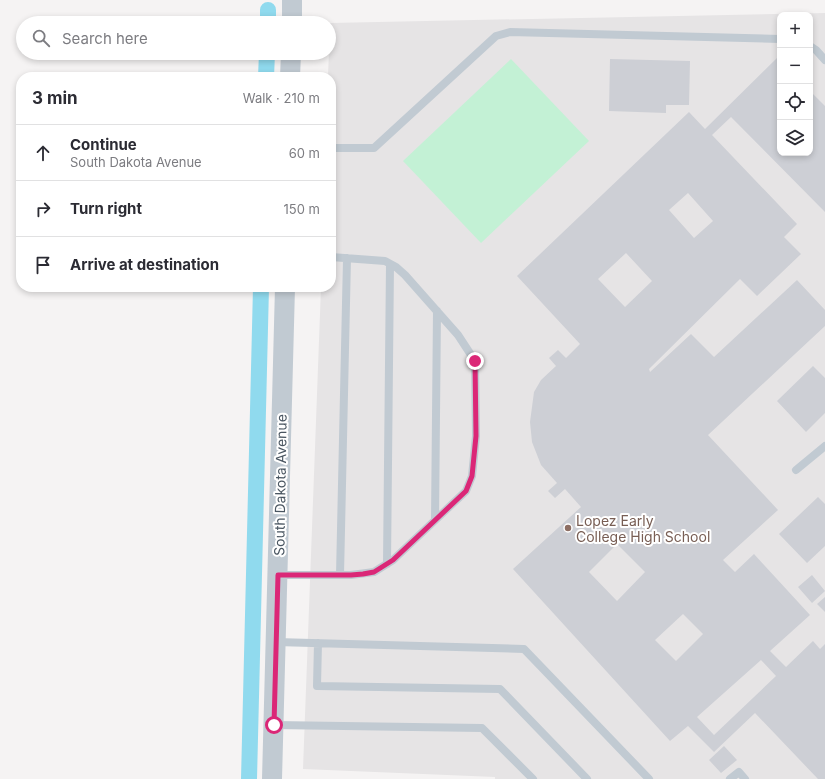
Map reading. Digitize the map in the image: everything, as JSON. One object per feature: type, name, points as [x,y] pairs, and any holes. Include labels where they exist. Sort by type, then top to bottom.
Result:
[{"type":"street","points":[[292,0],[292,16]]},
{"type":"street","points":[[290,72],[291,60]]},
{"type":"street","name":"South Dakota Avenue","points":[[272,779],[285,292]]},
{"type":"lane","points":[[336,148],[374,148],[496,36],[510,32],[777,39]]},
{"type":"lane","points":[[813,48],[825,60]]},
{"type":"lane","points":[[278,575],[340,575],[374,572],[393,560],[466,491],[472,476],[476,436],[475,361],[458,335],[405,275],[385,261],[336,257]]},
{"type":"lane","points":[[340,575],[347,258]]},
{"type":"lane","points":[[387,564],[390,264]]},
{"type":"lane","points":[[435,520],[437,311]]},
{"type":"lane","points":[[796,470],[825,446]]},
{"type":"lane","points":[[276,642],[524,648],[649,779]]},
{"type":"lane","points":[[318,643],[317,686],[500,689],[587,779]]},
{"type":"lane","points":[[274,725],[482,728],[533,779]]},
{"type":"lane","points":[[730,779],[739,772],[745,779]]},
{"type":"shaded area","name":"Lopez Early College High School","points":[[813,13],[825,13],[825,779],[495,779],[495,777],[303,769],[321,292],[336,292],[336,72],[328,72],[329,60],[336,60],[336,23],[777,14],[777,156],[813,156]]},
{"type":"green space","points":[[511,59],[589,141],[481,243],[403,161]]},
{"type":"building","points":[[777,58],[777,156],[813,156],[813,94],[825,106],[825,212],[731,117],[712,135],[797,224],[784,237],[801,254],[757,296],[740,279],[649,369],[650,372],[691,334],[714,357],[797,280],[825,310],[825,326],[708,435],[778,510],[723,560],[735,572],[754,554],[810,615],[770,651],[786,667],[813,641],[820,649],[825,644],[825,779],[818,779],[755,713],[714,752],[688,726],[670,741],[513,569],[581,507],[565,489],[555,498],[548,491],[557,483],[541,465],[532,442],[530,422],[534,392],[541,380],[556,366],[549,358],[558,350],[566,358],[580,344],[517,276],[689,112],[705,129]],"holes":[[[688,193],[713,221],[694,238],[669,210]],[[626,253],[652,281],[625,307],[598,279]],[[617,544],[645,572],[617,601],[589,572]],[[683,614],[703,634],[676,661],[655,640]],[[761,660],[776,676],[714,735],[697,717]]]},
{"type":"building","points":[[610,59],[690,61],[689,105],[666,105],[666,113],[609,111]]},
{"type":"building","points":[[813,366],[825,378],[825,413],[806,432],[777,401]]},
{"type":"building","points":[[818,497],[825,504],[825,546],[807,563],[779,534]]},
{"type":"building","points":[[812,575],[825,591],[812,603],[798,587]]},
{"type":"building","points":[[825,597],[825,612],[817,604]]},
{"type":"building","points":[[724,746],[737,760],[721,773],[709,760]]},
{"type":"waterway","points":[[268,10],[268,16]]},
{"type":"waterway","points":[[266,72],[267,60]]},
{"type":"waterway","points":[[249,779],[261,292]]},
{"type":"place","name":"Lopez Early College High School","points":[[568,528]]},
{"type":"route","points":[[274,725],[278,575],[351,575],[374,572],[393,560],[466,491],[472,476],[476,436],[475,361]]}]
